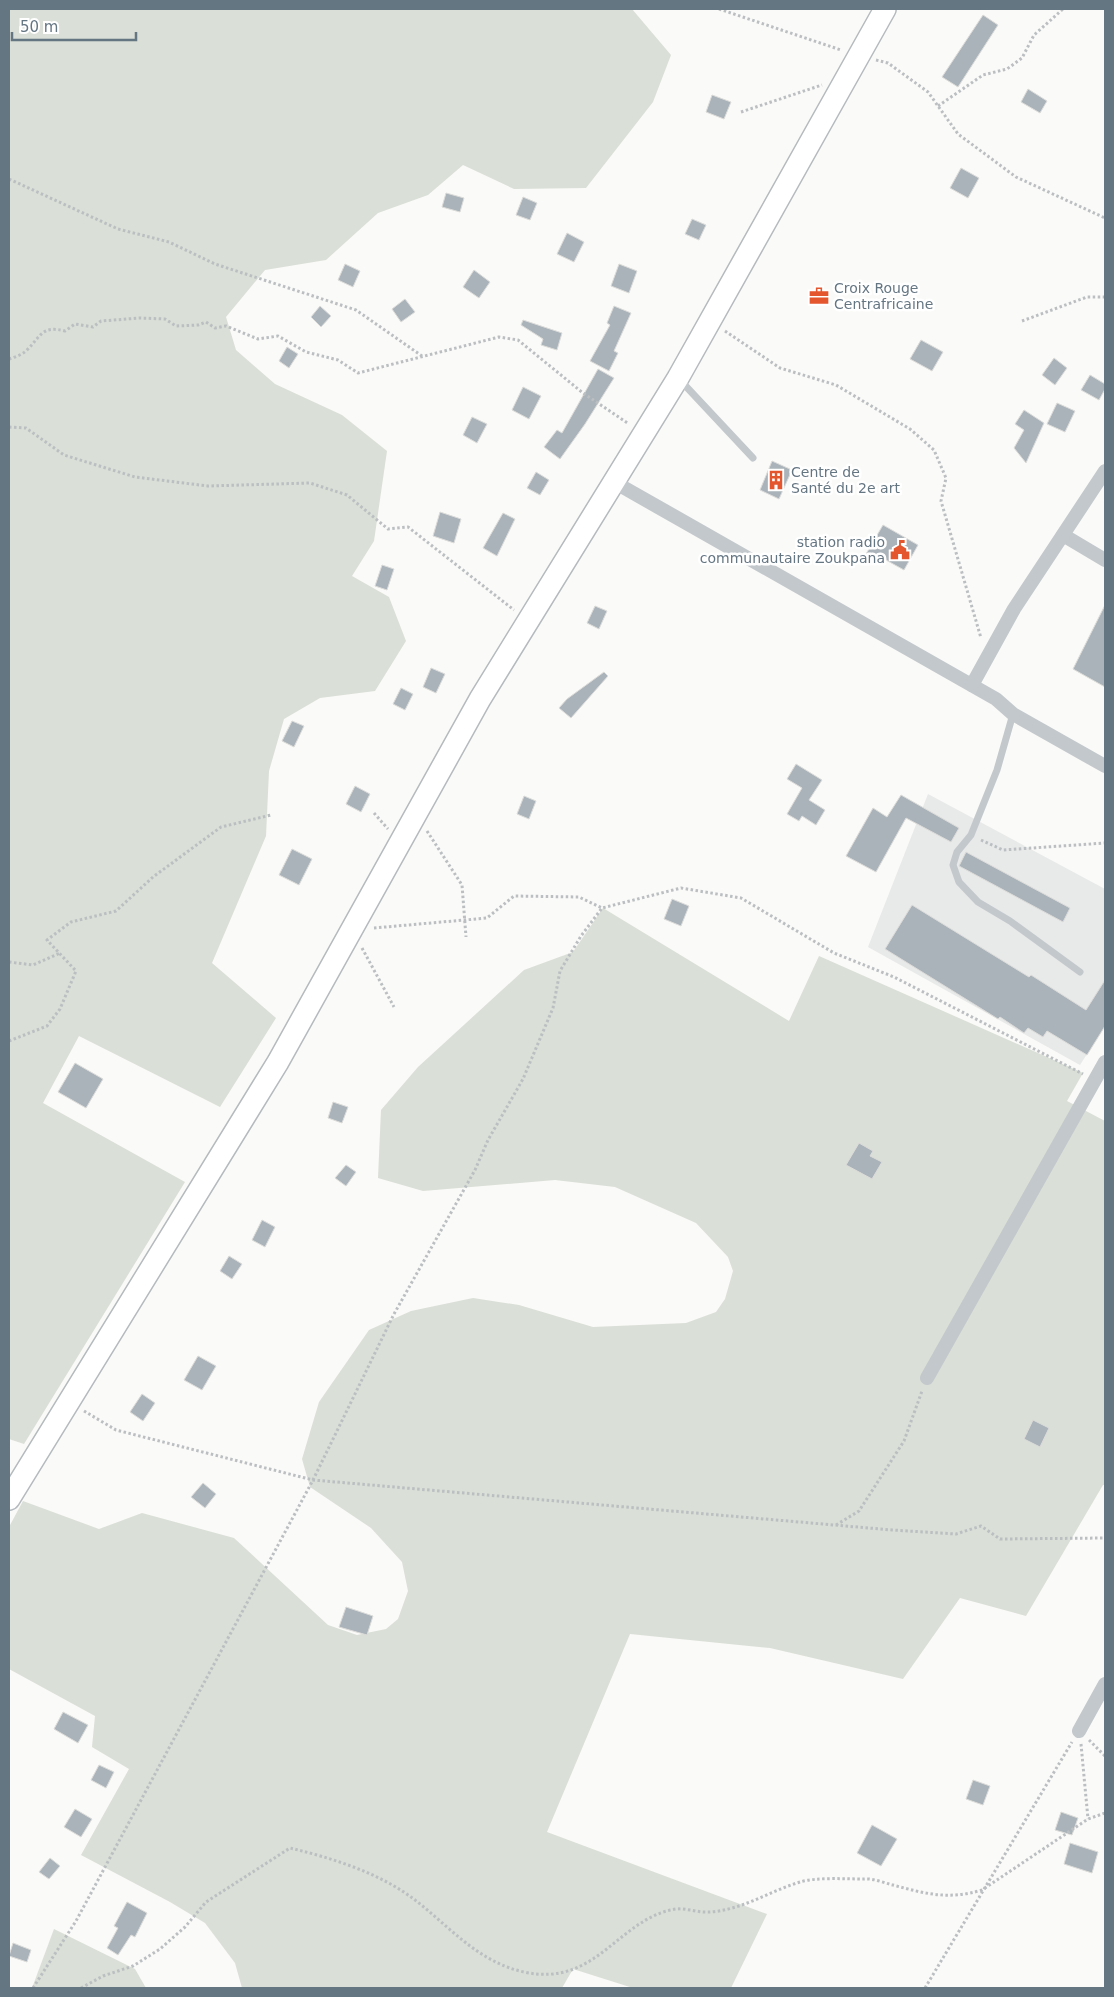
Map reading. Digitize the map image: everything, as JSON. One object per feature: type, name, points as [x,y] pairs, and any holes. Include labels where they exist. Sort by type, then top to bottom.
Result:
[{"type":"main road","points":[[9,1498],[278,1062],[480,699],[678,378],[885,9]]},
{"type":"street","points":[[972,685],[1014,609],[1105,472]]},
{"type":"street","points":[[614,482],[972,685],[996,699],[1013,714],[1105,766]]},
{"type":"street","points":[[1063,535],[1105,560]]},
{"type":"street","points":[[927,1378],[1105,1062]]},
{"type":"street","points":[[1079,1731],[1105,1684]]},
{"type":"lane","points":[[678,378],[753,458]]},
{"type":"lane","points":[[1013,714],[997,770],[972,835],[957,852],[953,864],[959,882],[978,902],[1010,921],[1080,972]]},
{"type":"path","points":[[719,9],[858,55],[888,63],[928,92],[958,134],[1016,177],[1105,218]]},
{"type":"path","points":[[938,106],[983,75],[1006,69],[1022,58],[1034,35],[1063,9]]},
{"type":"path","points":[[741,112],[846,76]]},
{"type":"path","points":[[9,179],[118,229],[169,242],[216,264],[356,310],[422,357]]},
{"type":"path","points":[[1022,321],[1087,297],[1105,297]]},
{"type":"path","points":[[9,359],[25,352],[40,334],[53,328],[65,331],[75,324],[93,327],[100,321],[140,318],[165,319],[176,326],[198,325],[206,322],[215,328],[226,326],[258,339],[278,336],[306,352],[338,360],[358,373],[499,337],[518,340],[583,393],[644,434]]},
{"type":"path","points":[[710,321],[780,368],[836,385],[910,429],[934,450],[946,478],[941,501],[987,660]]},
{"type":"path","points":[[9,427],[26,428],[64,455],[135,477],[208,486],[310,483],[346,495],[388,529],[408,527],[528,621]]},
{"type":"path","points":[[416,814],[462,885],[466,938]]},
{"type":"path","points":[[9,1041],[47,1026],[60,1009],[76,971],[47,940],[71,922],[116,912],[153,877],[221,827],[271,815]]},
{"type":"path","points":[[972,835],[1003,850],[1105,842]]},
{"type":"path","points":[[394,1007],[352,930],[465,922],[487,918],[514,896],[579,898],[602,908],[681,888],[741,898],[834,953],[894,978],[1094,1080]]},
{"type":"path","points":[[33,1988],[76,1921],[313,1480],[394,1314],[475,1170],[488,1140],[524,1079],[553,1008],[560,971],[581,936],[602,908]]},
{"type":"path","points":[[9,962],[33,965],[60,953]]},
{"type":"path","points":[[836,1524],[859,1511],[904,1441],[927,1378]]},
{"type":"path","points":[[69,1401],[116,1430],[313,1480],[956,1534],[981,1526],[1000,1539],[1105,1538]]},
{"type":"path","points":[[1079,1731],[1105,1756]]},
{"type":"path","points":[[1079,1731],[1088,1819]]},
{"type":"path","points":[[925,1988],[1079,1731]]},
{"type":"path","points":[[82,1988],[103,1976],[133,1966],[160,1949],[185,1927],[206,1902],[290,1848],[323,1856],[387,1882],[414,1900],[465,1945],[492,1961],[524,1973],[558,1974],[591,1962],[646,1920],[677,1909],[710,1912],[743,1905],[801,1881],[867,1878],[931,1896],[963,1896],[982,1890],[1088,1819],[1105,1813]]},
{"type":"shaded area","points":[[9,9],[632,9],[671,55],[653,102],[586,188],[514,189],[463,165],[428,195],[378,213],[326,260],[265,270],[226,317],[236,350],[275,384],[342,415],[387,451],[374,541],[352,576],[389,597],[406,641],[375,691],[320,698],[284,719],[269,771],[266,836],[212,963],[276,1018],[220,1107],[79,1036],[43,1103],[185,1182],[24,1444],[9,1439]]},
{"type":"shaded area","points":[[928,794],[1105,889],[1105,1026],[1080,1065],[868,947]]},
{"type":"shaded area","points":[[603,908],[789,1021],[819,956],[1083,1073],[1067,1101],[1105,1121],[1105,1485],[1103,1485],[1026,1616],[960,1598],[903,1679],[770,1648],[630,1634],[547,1832],[767,1914],[731,1988],[633,1988],[573,1969],[562,1988],[242,1988],[235,1963],[205,1923],[170,1902],[81,1855],[129,1769],[92,1747],[95,1716],[9,1669],[9,1527],[23,1501],[99,1529],[142,1513],[234,1538],[328,1625],[357,1635],[386,1629],[398,1619],[408,1591],[402,1562],[371,1528],[310,1487],[302,1459],[319,1402],[369,1330],[411,1311],[473,1298],[519,1305],[593,1327],[686,1323],[716,1312],[725,1299],[733,1271],[728,1257],[696,1223],[615,1187],[555,1180],[423,1191],[378,1178],[381,1110],[418,1067],[524,970],[573,952]]},
{"type":"shaded area","points":[[54,1929],[135,1969],[146,1988],[32,1988]]},
{"type":"building","points":[[983,15],[998,25],[958,87],[942,77]]},
{"type":"building","points":[[1028,89],[1047,101],[1040,113],[1021,102]]},
{"type":"building","points":[[712,95],[731,102],[724,119],[706,112]]},
{"type":"building","points":[[961,168],[979,178],[968,198],[950,188]]},
{"type":"building","points":[[446,193],[464,198],[460,212],[442,207]]},
{"type":"building","points":[[523,197],[537,203],[530,220],[516,215]]},
{"type":"building","points":[[692,219],[706,225],[699,240],[685,234]]},
{"type":"building","points":[[567,233],[584,242],[574,262],[557,254]]},
{"type":"building","points":[[345,264],[360,271],[353,287],[338,280]]},
{"type":"building","points":[[619,264],[637,271],[629,293],[611,286]]},
{"type":"building","points":[[474,270],[490,282],[479,298],[463,287]]},
{"type":"building","points":[[405,299],[415,312],[401,322],[392,309]]},
{"type":"building","points":[[320,306],[331,316],[321,327],[311,317]]},
{"type":"building","points":[[614,306],[631,313],[614,351],[618,353],[609,371],[590,361],[610,325],[607,323]]},
{"type":"building","points":[[523,320],[562,333],[557,350],[541,345],[543,339],[521,325]]},
{"type":"building","points":[[921,340],[943,352],[932,371],[910,359]]},
{"type":"building","points":[[287,347],[298,354],[289,368],[279,361]]},
{"type":"building","points":[[1054,358],[1067,368],[1055,385],[1042,375]]},
{"type":"building","points":[[598,369],[614,378],[560,459],[544,447],[557,430],[562,433]]},
{"type":"building","points":[[1090,375],[1105,384],[1105,389],[1099,400],[1081,390]]},
{"type":"building","points":[[523,387],[541,396],[529,419],[512,410]]},
{"type":"building","points":[[1057,403],[1075,411],[1065,432],[1047,424]]},
{"type":"building","points":[[1024,410],[1044,423],[1026,463],[1014,448],[1024,430],[1015,424]]},
{"type":"building","points":[[472,417],[487,424],[477,443],[463,435]]},
{"type":"building","name":"Centre de Santé du 2e art","points":[[772,461],[792,470],[779,499],[760,490]]},
{"type":"building","points":[[536,472],[549,480],[540,495],[527,488]]},
{"type":"building","points":[[440,512],[461,519],[454,543],[433,536]]},
{"type":"building","points":[[503,513],[515,519],[497,556],[483,548]]},
{"type":"building","points":[[883,525],[918,545],[904,570],[886,560],[883,564],[866,554]]},
{"type":"building","points":[[382,565],[394,569],[387,590],[375,586]]},
{"type":"building","points":[[1105,605],[1105,687],[1073,669]]},
{"type":"building","points":[[595,606],[607,611],[599,629],[587,623]]},
{"type":"building","points":[[431,668],[445,674],[436,693],[423,687]]},
{"type":"building","points":[[604,672],[608,676],[571,718],[559,708],[567,699]]},
{"type":"building","points":[[401,688],[413,694],[405,710],[393,704]]},
{"type":"building","points":[[292,721],[304,726],[294,747],[282,741]]},
{"type":"building","points":[[796,764],[822,780],[809,800],[825,810],[816,825],[802,816],[799,821],[787,814],[802,788],[787,779]]},
{"type":"building","points":[[355,786],[370,794],[361,812],[346,804]]},
{"type":"building","points":[[901,795],[959,828],[951,842],[906,818],[876,872],[846,856],[873,808],[887,817]]},
{"type":"building","points":[[524,796],[536,801],[529,819],[517,814]]},
{"type":"building","points":[[292,849],[312,859],[299,885],[279,875]]},
{"type":"building","points":[[966,852],[1070,908],[1063,922],[959,866]]},
{"type":"building","points":[[672,899],[689,906],[681,926],[664,919]]},
{"type":"building","points":[[912,905],[1029,977],[1031,975],[1086,1010],[1105,980],[1105,1026],[1087,1055],[1047,1031],[1043,1037],[1028,1028],[1024,1033],[885,949]]},
{"type":"building","points":[[75,1063],[103,1079],[86,1108],[58,1092]]},
{"type":"building","points":[[333,1102],[348,1107],[342,1123],[328,1118]]},
{"type":"building","points":[[859,1143],[873,1151],[870,1156],[882,1162],[872,1179],[846,1165]]},
{"type":"building","points":[[346,1165],[356,1172],[346,1186],[335,1178]]},
{"type":"building","points":[[262,1220],[275,1227],[265,1247],[252,1240]]},
{"type":"building","points":[[229,1256],[242,1264],[232,1279],[220,1271]]},
{"type":"building","points":[[198,1356],[216,1366],[202,1390],[184,1380]]},
{"type":"building","points":[[142,1394],[155,1403],[143,1421],[130,1412]]},
{"type":"building","points":[[1033,1420],[1049,1428],[1040,1447],[1024,1439]]},
{"type":"building","points":[[203,1483],[216,1494],[205,1508],[191,1497]]},
{"type":"building","points":[[346,1607],[373,1616],[367,1635],[339,1627]]},
{"type":"building","points":[[63,1712],[88,1725],[78,1743],[54,1729]]},
{"type":"building","points":[[99,1765],[114,1772],[106,1788],[91,1780]]},
{"type":"building","points":[[973,1780],[990,1786],[983,1805],[966,1799]]},
{"type":"building","points":[[75,1809],[92,1819],[81,1837],[64,1827]]},
{"type":"building","points":[[1061,1812],[1078,1818],[1072,1835],[1055,1830]]},
{"type":"building","points":[[872,1825],[897,1839],[881,1866],[857,1853]]},
{"type":"building","points":[[1070,1843],[1098,1852],[1092,1873],[1064,1864]]},
{"type":"building","points":[[50,1858],[60,1866],[49,1879],[39,1872]]},
{"type":"building","points":[[127,1902],[147,1913],[135,1937],[131,1935],[118,1955],[107,1948],[118,1928],[114,1926]]},
{"type":"building","points":[[13,1943],[31,1950],[27,1962],[9,1956]]},
{"type":"place","name":"Croix Rouge Centrafricaine","points":[[819,296]]},
{"type":"place","name":"Centre de Santé du 2e art","points":[[776,480]]},
{"type":"place","name":"station radio communautaire Zoukpana","points":[[900,550]]}]
